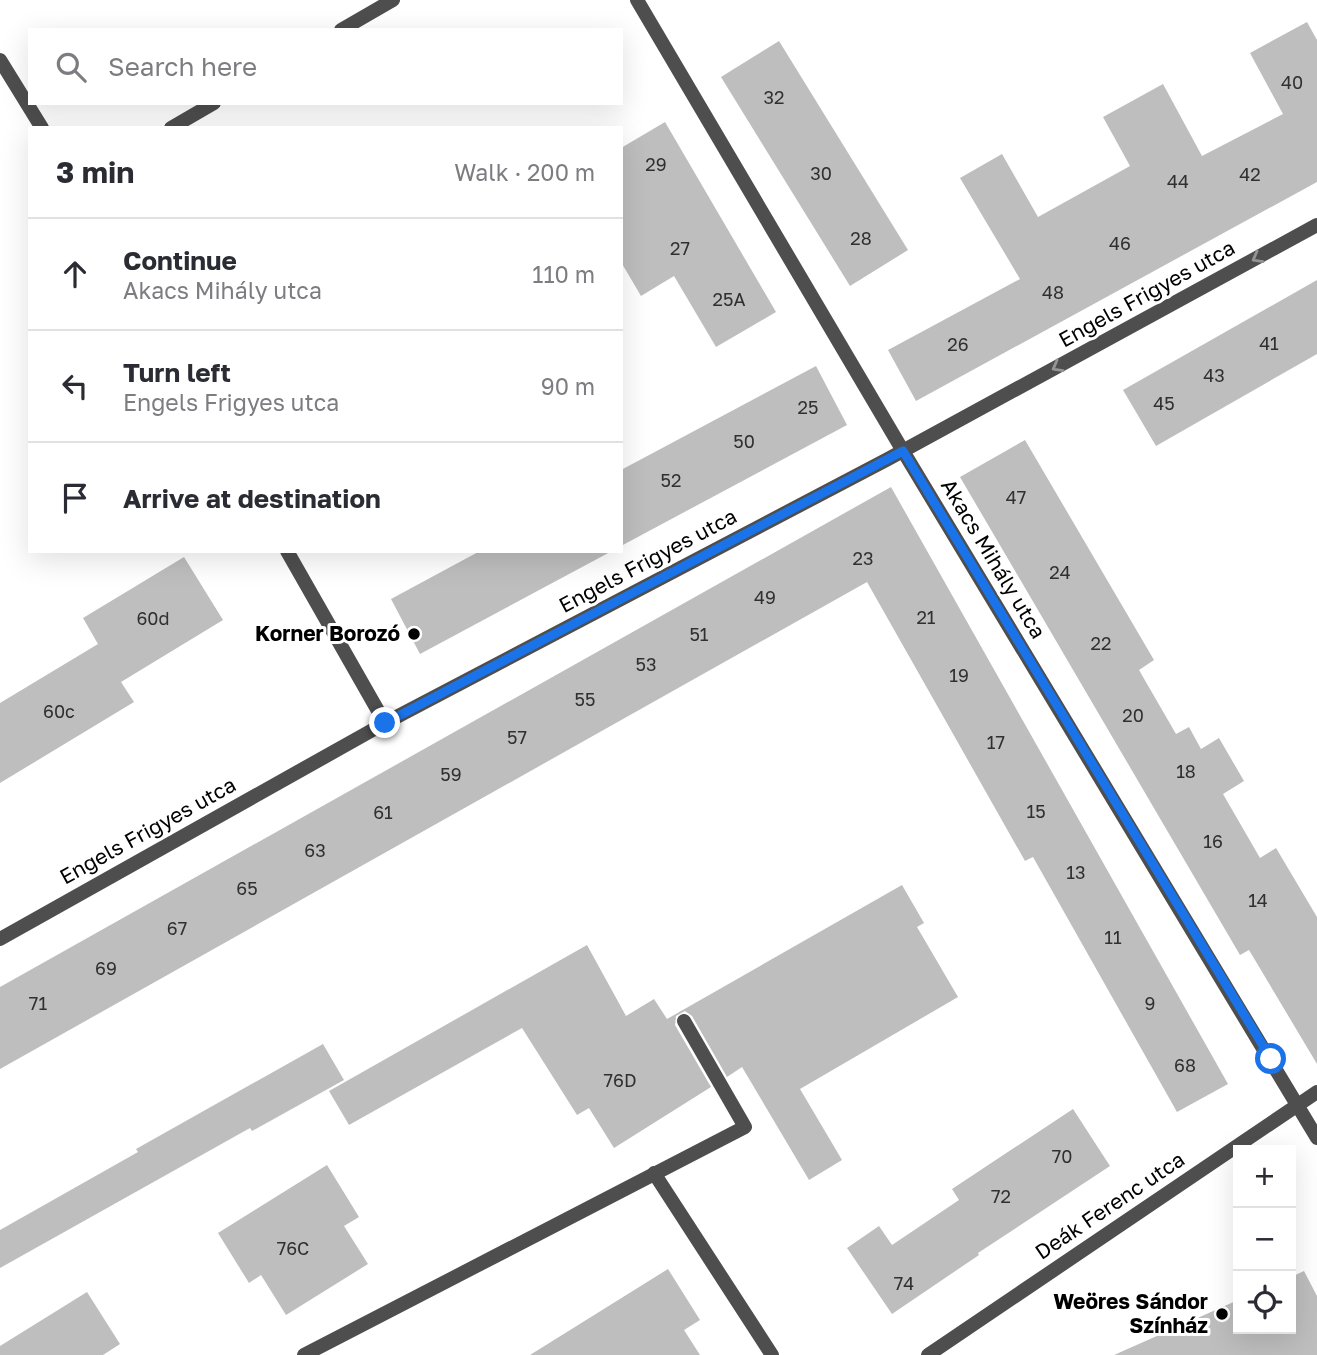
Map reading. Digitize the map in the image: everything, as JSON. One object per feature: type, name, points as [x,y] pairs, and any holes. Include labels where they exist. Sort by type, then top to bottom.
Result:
[{"type":"street","points":[[344,28],[393,0]]},
{"type":"street","name":"Akacs Mihály utca","points":[[638,0],[903,451],[1317,1138]]},
{"type":"street","points":[[0,60],[41,126]]},
{"type":"street","points":[[174,126],[211,105]]},
{"type":"street","name":"Engels Frigyes utca","points":[[0,939],[385,723],[903,451],[1317,225]]},
{"type":"street","points":[[289,553],[385,723]]},
{"type":"street","points":[[304,1355],[745,1126],[684,1021]]},
{"type":"street","name":"Deák Ferenc utca","points":[[928,1355],[1317,1092]]},
{"type":"street","points":[[654,1173],[772,1355]]},
{"type":"building","points":[[1307,22],[1317,40],[1317,182],[916,401],[888,350],[1020,279],[960,178],[1002,154],[1038,217],[1130,166],[1103,117],[1163,84],[1202,156],[1283,114],[1250,53]]},
{"type":"building","points":[[779,41],[908,250],[850,286],[721,77]]},
{"type":"building","points":[[665,122],[776,312],[716,347],[674,276],[641,296],[623,265],[623,147]]},
{"type":"building","points":[[1317,280],[1317,354],[1156,446],[1123,390]]},
{"type":"building","points":[[816,366],[847,425],[623,545],[623,469]]},
{"type":"building","points":[[1025,440],[1154,660],[1139,670],[1176,734],[1189,727],[1201,749],[1219,738],[1244,781],[1223,794],[1260,858],[1276,848],[1317,917],[1317,1064],[1249,950],[1240,955],[960,477]]},
{"type":"building","points":[[891,487],[1228,1084],[1177,1112],[1033,857],[1025,861],[867,582],[0,1069],[0,987]]},
{"type":"building","points":[[476,553],[608,553],[420,654],[391,599]]},
{"type":"building","points":[[184,557],[223,620],[121,682],[134,702],[0,783],[0,703],[98,644],[83,618]]},
{"type":"building","points":[[902,885],[924,923],[917,927],[958,997],[800,1089],[842,1160],[809,1180],[742,1067],[727,1077],[692,1016],[685,1011],[676,1016],[675,1025],[711,1087],[614,1148],[589,1108],[577,1115],[522,1028],[349,1125],[329,1091],[587,945],[626,1016],[654,999],[667,1019]]},
{"type":"building","points":[[323,1044],[344,1080],[252,1131],[250,1128],[0,1268],[0,1230],[138,1152],[136,1149]]},
{"type":"building","points":[[1073,1109],[1110,1166],[978,1253],[979,1255],[892,1314],[847,1248],[879,1226],[892,1245],[959,1200],[952,1189]]},
{"type":"building","points":[[327,1165],[359,1217],[344,1226],[368,1264],[286,1315],[261,1275],[249,1283],[218,1233]]},
{"type":"building","points":[[668,1269],[700,1320],[684,1330],[700,1355],[530,1355]]},
{"type":"building","name":"Weöres Sándor Színház","points":[[1304,1271],[1317,1296],[1317,1355],[1114,1355],[1233,1302],[1233,1334],[1296,1334],[1296,1275]]},
{"type":"building","points":[[87,1292],[120,1344],[103,1355],[0,1355],[0,1346]]},
{"type":"place","name":"Korner Borozó","points":[[414,634]]},
{"type":"place","name":"Weöres Sándor Színház","points":[[1222,1314]]},
{"type":"route","points":[[385,723],[903,451],[1271,1059]]}]
